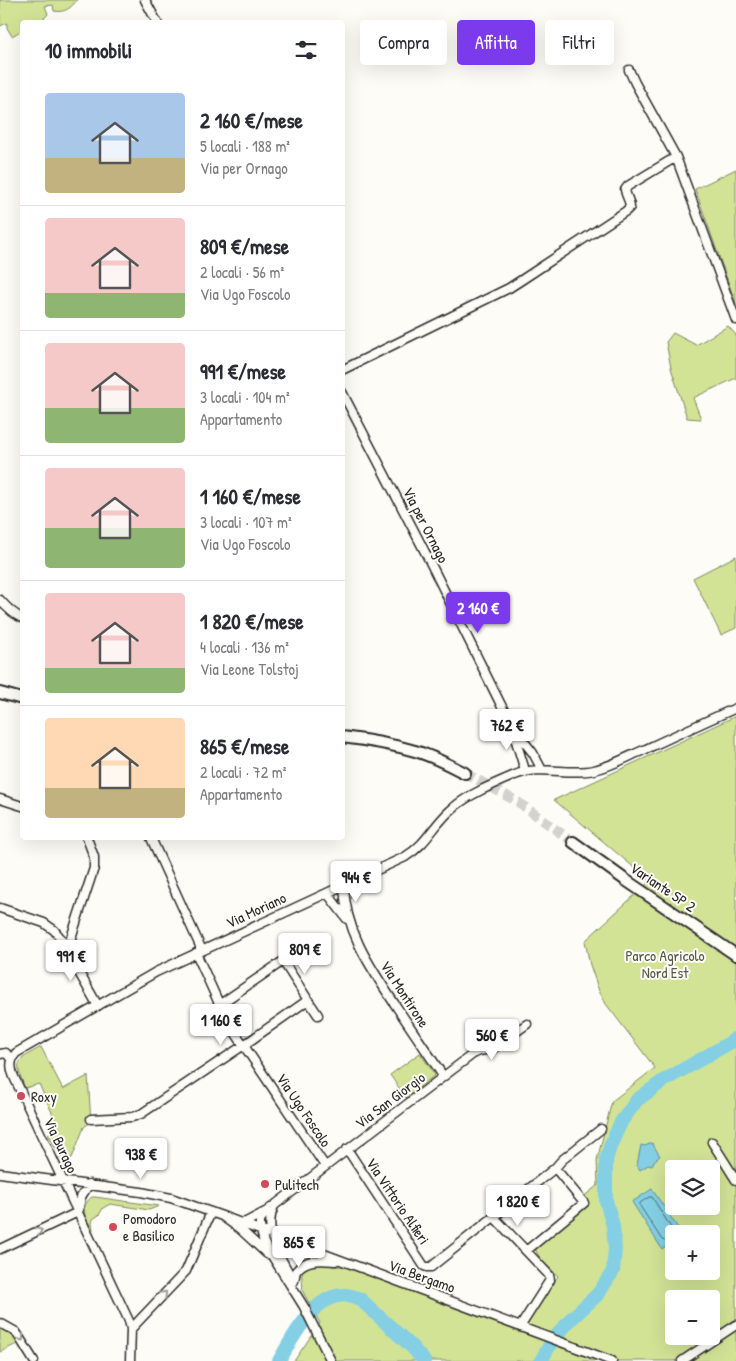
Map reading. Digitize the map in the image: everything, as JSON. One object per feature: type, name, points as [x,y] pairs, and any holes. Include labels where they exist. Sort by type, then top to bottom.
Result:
[{"type":"main road","points":[[0,694],[19,697]]},
{"type":"main road","points":[[345,737],[372,741],[417,752],[465,773]]},
{"type":"main road","name":"Variante SP 2","points":[[573,842],[736,955]]},
{"type":"street","points":[[145,0],[156,20]]},
{"type":"street","points":[[629,70],[676,157],[736,320]]},
{"type":"street","points":[[345,369],[524,279],[630,207],[630,202],[624,190],[676,157]]},
{"type":"street","name":"Via per Ornago","points":[[345,398],[425,552],[511,725],[524,772]]},
{"type":"street","points":[[0,600],[9,610],[20,617]]},
{"type":"street","name":"Via Moriano","points":[[12,1060],[18,1051],[156,972],[409,855],[426,841],[446,815],[475,794],[524,772],[546,770],[581,772],[606,767],[736,708]]},
{"type":"street","name":"Via per Ornago","points":[[511,725],[546,770]]},
{"type":"street","points":[[0,799],[20,805]]},
{"type":"street","points":[[68,947],[94,868],[94,857],[88,840]]},
{"type":"street","name":"Via Ugo Foscolo","points":[[152,840],[200,946],[198,952],[226,1019],[325,1166]]},
{"type":"street","points":[[344,885],[344,900],[349,923]]},
{"type":"street","points":[[327,893],[349,923]]},
{"type":"street","points":[[0,908],[44,923],[54,930],[68,947],[99,1005]]},
{"type":"street","name":"Via Montirone","points":[[349,923],[368,964],[443,1076]]},
{"type":"street","points":[[219,1005],[283,961],[318,1015]]},
{"type":"street","points":[[91,1119],[132,1117],[141,1114],[308,1000]]},
{"type":"street","name":"Via San Giorgio","points":[[241,1224],[274,1206],[473,1054],[492,1049],[527,1024]]},
{"type":"street","points":[[0,1054],[6,1052],[12,1060]]},
{"type":"street","name":"Via Burago","points":[[12,1060],[11,1069],[14,1077],[121,1303],[131,1329],[130,1361]]},
{"type":"street","points":[[520,1327],[550,1280],[549,1275],[494,1218],[601,1129]]},
{"type":"street","points":[[712,1142],[736,1180]]},
{"type":"street","name":"Via Vittorio Alfieri","points":[[347,1149],[424,1266],[431,1267],[494,1218]]},
{"type":"street","points":[[526,1251],[584,1203],[555,1168]]},
{"type":"street","points":[[0,1173],[89,1184],[171,1198],[222,1216],[258,1244],[281,1270]]},
{"type":"street","name":"Via Burago","points":[[78,1212],[82,1194],[89,1184]]},
{"type":"street","points":[[274,1206],[271,1214],[270,1235],[331,1361]]},
{"type":"street","points":[[267,1211],[260,1220],[260,1231],[264,1243],[306,1310]]},
{"type":"street","points":[[0,1249],[78,1212]]},
{"type":"street","points":[[131,1329],[186,1271],[211,1212]]},
{"type":"street","name":"Via Bergamo","points":[[222,1216],[612,1361]]},
{"type":"street","points":[[295,1286],[295,1273],[305,1263],[314,1260],[343,1262]]},
{"type":"street","points":[[0,1323],[16,1332],[34,1361]]},
{"type":"street","points":[[684,1360],[736,1325]]},
{"type":"green space","points":[[0,0],[77,0],[65,11],[54,11],[53,5],[45,6],[48,14],[43,19],[20,20],[20,31],[12,36],[7,28],[7,23],[0,26]]},
{"type":"green space","points":[[736,169],[736,304],[695,189]]},
{"type":"green space","points":[[728,326],[736,335],[736,378],[693,398],[701,419],[687,418],[671,368],[666,342],[673,333],[696,345]]},
{"type":"green space","points":[[736,556],[736,628],[721,635],[693,578]]},
{"type":"green space","name":"Parco Agricolo Nord Est","points":[[736,716],[736,1361],[294,1361],[320,1323],[302,1290],[302,1271],[311,1263],[342,1266],[521,1331],[558,1276],[541,1260],[535,1248],[586,1206],[582,1198],[598,1185],[597,1160],[612,1101],[655,1068],[606,1004],[599,991],[590,965],[585,941],[650,881],[554,800]]},
{"type":"green space","points":[[41,1047],[63,1089],[88,1076],[91,1122],[84,1127],[72,1158],[61,1158],[48,1134],[59,1128],[39,1084],[25,1088],[19,1072],[22,1059]]},
{"type":"green space","points":[[420,1053],[435,1075],[406,1098],[390,1075]]},
{"type":"green space","points":[[92,1197],[159,1206],[149,1210],[110,1204],[103,1208],[99,1215],[93,1219],[93,1230],[86,1218],[84,1209]]},
{"type":"green space","points":[[0,1328],[12,1334],[19,1343],[0,1352]]},
{"type":"water","points":[[652,1143],[660,1156],[654,1161],[652,1166],[648,1165],[640,1170],[637,1165],[641,1145],[645,1146]]},
{"type":"water","points":[[652,1189],[665,1208],[665,1215],[669,1215],[676,1225],[665,1225],[665,1247],[662,1249],[632,1202]]},
{"type":"waterway","points":[[541,1361],[552,1341],[571,1319],[598,1294],[613,1271],[615,1249],[613,1226],[606,1201],[606,1160],[621,1122],[637,1100],[663,1081],[736,1038]]},
{"type":"waterway","points":[[279,1361],[301,1325],[321,1303],[333,1297],[346,1295],[360,1299],[412,1347],[424,1361]]},
{"type":"tunnel","points":[[465,773],[518,802],[573,842]]},
{"type":"place","name":"Roxy","points":[[21,1096]]},
{"type":"place","name":"Pulitech","points":[[265,1184]]},
{"type":"place","name":"Pomodoro e Basilico","points":[[113,1227]]}]
